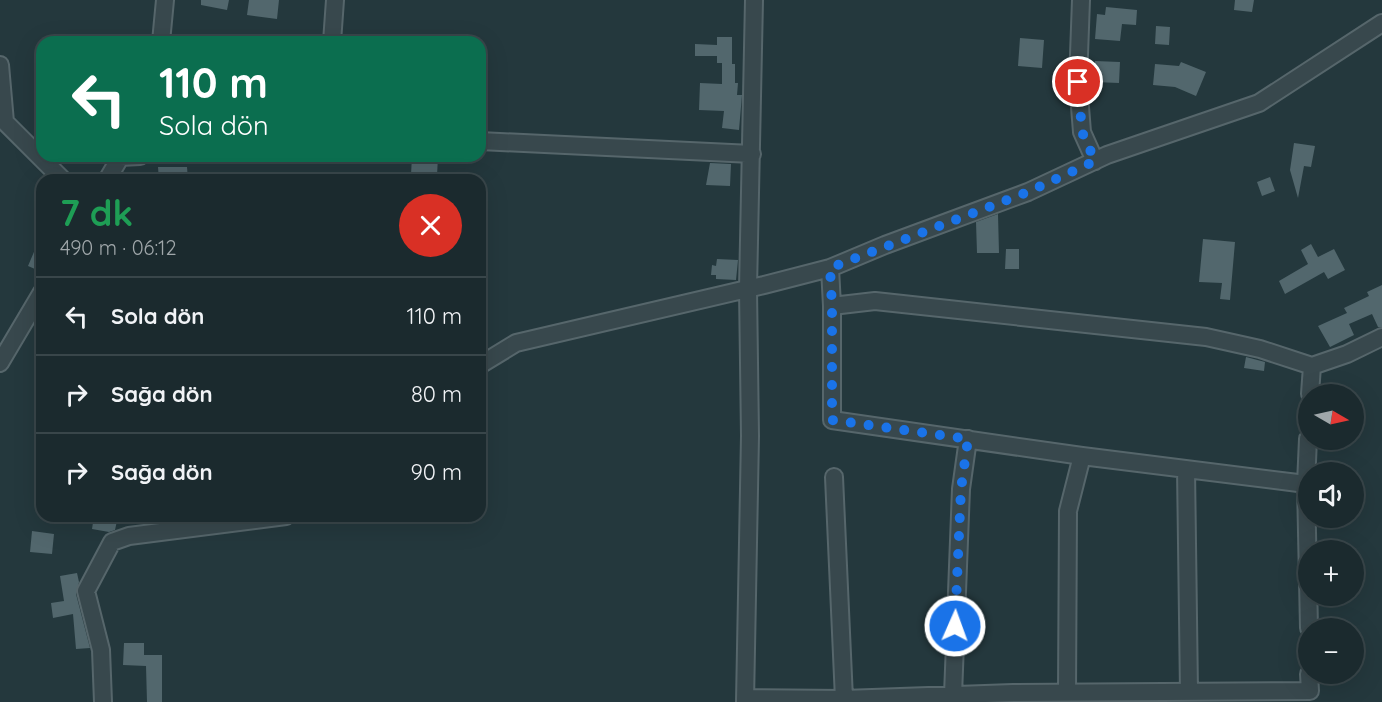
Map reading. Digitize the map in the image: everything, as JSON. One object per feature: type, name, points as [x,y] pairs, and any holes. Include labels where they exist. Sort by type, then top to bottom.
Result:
[{"type":"street","points":[[162,36],[165,0]]},
{"type":"street","points":[[332,36],[335,0]]},
{"type":"street","points":[[754,0],[752,154],[754,287],[750,436],[749,699],[1310,691],[1310,684]]},
{"type":"street","points":[[1081,0],[1078,82],[1082,132],[1095,161]]},
{"type":"street","points":[[486,361],[516,343],[830,268],[1028,192],[1095,161],[1258,103],[1382,23]]},
{"type":"street","points":[[0,65],[5,122],[36,153]]},
{"type":"street","points":[[486,141],[752,154]]},
{"type":"street","points":[[45,162],[57,174]]},
{"type":"street","points":[[830,268],[832,420],[1082,456],[1298,483]]},
{"type":"street","points":[[0,363],[36,301]]},
{"type":"street","points":[[832,306],[875,302],[1206,337],[1260,349],[1312,366],[1347,354],[1382,337]]},
{"type":"street","points":[[1311,384],[1312,366]]},
{"type":"street","points":[[953,695],[961,489],[968,439]]},
{"type":"street","points":[[1067,693],[1068,511],[1082,456]]},
{"type":"street","points":[[1186,469],[1189,692]]},
{"type":"street","points":[[834,477],[844,699]]},
{"type":"street","points":[[103,702],[101,650],[86,591],[112,542],[129,536],[239,522]]},
{"type":"street","points":[[1307,528],[1308,618]]},
{"type":"building","points":[[201,0],[229,0],[227,10],[201,5]]},
{"type":"building","points":[[249,0],[279,0],[277,19],[247,15]]},
{"type":"building","points":[[1235,0],[1254,0],[1252,12],[1234,10]]},
{"type":"building","points":[[1106,7],[1137,10],[1136,25],[1122,24],[1120,41],[1095,39],[1097,14],[1105,15]]},
{"type":"building","points":[[1156,26],[1170,27],[1169,45],[1155,44]]},
{"type":"building","points":[[717,37],[732,37],[732,64],[735,64],[737,95],[742,95],[739,130],[722,128],[724,111],[699,110],[700,83],[722,84],[722,63],[717,63],[717,56],[695,56],[695,44],[717,45]]},
{"type":"building","points":[[1020,38],[1044,40],[1042,68],[1018,66]]},
{"type":"building","points":[[1095,61],[1120,62],[1119,83],[1094,82]]},
{"type":"building","points":[[1181,62],[1206,72],[1196,96],[1175,87],[1153,85],[1155,64],[1179,66]]},
{"type":"building","points":[[1294,143],[1315,146],[1311,167],[1304,166],[1298,198],[1290,170]]},
{"type":"building","points":[[412,162],[438,162],[437,174],[411,174]]},
{"type":"building","points":[[710,163],[731,164],[730,186],[706,185]]},
{"type":"building","points":[[158,167],[187,167],[188,174],[159,174]]},
{"type":"building","points":[[1270,177],[1275,191],[1262,196],[1257,182]]},
{"type":"building","points":[[998,214],[999,253],[977,253],[976,222]]},
{"type":"building","points":[[1203,239],[1235,242],[1230,300],[1220,299],[1222,283],[1199,282]]},
{"type":"building","points":[[1311,244],[1318,257],[1334,249],[1345,270],[1328,279],[1324,272],[1285,294],[1279,281],[1308,264],[1301,250]]},
{"type":"building","points":[[36,247],[36,269],[28,266]]},
{"type":"building","points":[[1006,249],[1019,249],[1019,269],[1005,269]]},
{"type":"building","points":[[717,259],[738,260],[736,280],[716,279],[716,275],[711,275],[712,265],[716,266]]},
{"type":"building","points":[[1382,285],[1382,327],[1378,327],[1372,314],[1349,324],[1354,335],[1330,347],[1318,326],[1347,313],[1344,308],[1369,296],[1367,292]]},
{"type":"building","points":[[1246,357],[1265,362],[1264,371],[1244,368]]},
{"type":"building","points":[[93,522],[117,522],[115,530],[109,532],[92,529]]},
{"type":"building","points":[[32,531],[54,534],[52,554],[30,552]]},
{"type":"building","points":[[77,573],[79,582],[76,594],[90,648],[76,649],[73,614],[53,618],[51,603],[64,601],[60,576]]},
{"type":"building","points":[[124,643],[144,643],[144,655],[162,655],[162,702],[147,702],[146,666],[123,665]]},
{"type":"route","points":[[955,626],[961,489],[968,439],[832,420],[830,268],[1028,192],[1095,161],[1082,132],[1078,82]]}]
